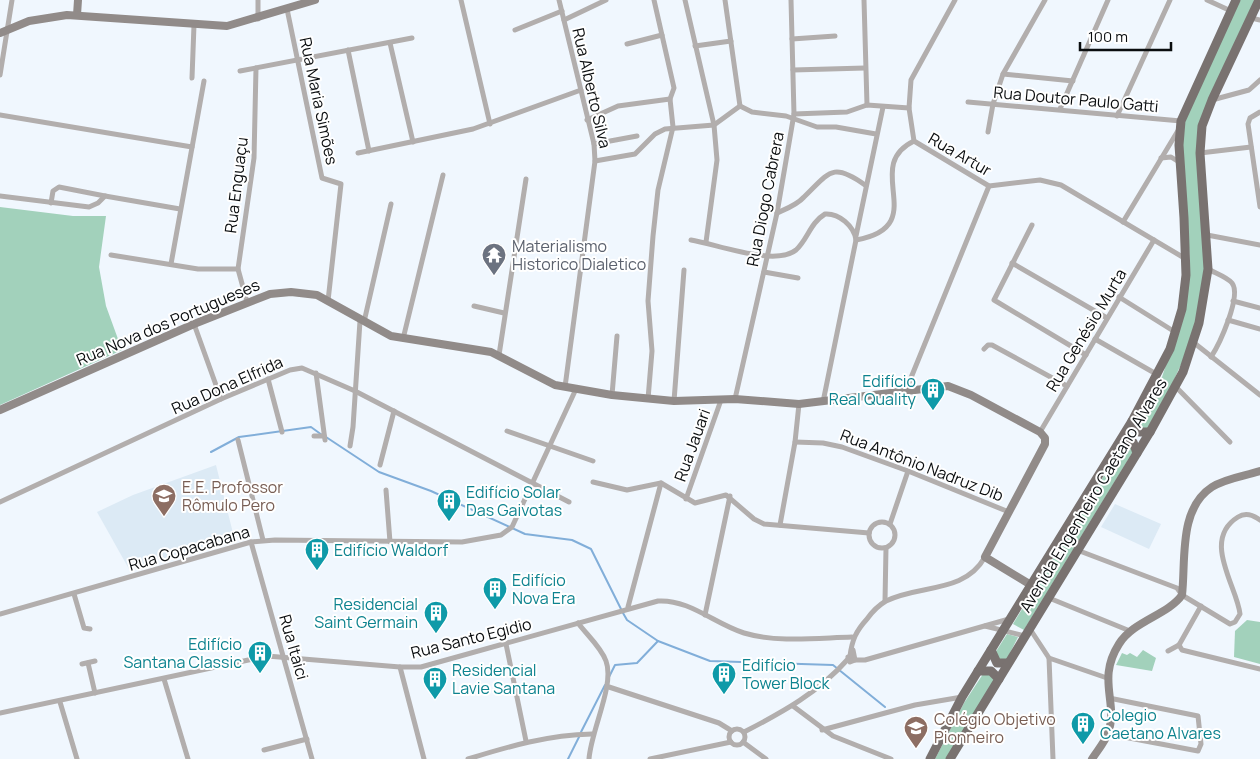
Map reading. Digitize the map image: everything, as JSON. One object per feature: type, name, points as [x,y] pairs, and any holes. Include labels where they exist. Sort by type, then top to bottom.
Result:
[{"type":"main road","name":"Avenida Engenheiro Caetano Alvares","points":[[930,759],[962,697],[1122,439],[1158,375],[1176,333],[1184,294],[1186,259],[1180,162],[1180,124],[1236,0]]},
{"type":"main road","name":"Avenida Engenheiro Caetano Alvares","points":[[950,759],[1176,387],[1193,342],[1202,308],[1208,269],[1200,153],[1202,126],[1212,100],[1256,19],[1259,0]]},
{"type":"main road","points":[[1132,421],[1134,428],[1139,432],[1150,432]]},
{"type":"main road","points":[[1122,439],[1133,442],[1137,453]]},
{"type":"main road","points":[[991,650],[993,659],[997,663],[1008,663]]},
{"type":"main road","points":[[978,671],[991,670],[999,679]]},
{"type":"street","points":[[0,75],[4,32],[12,0]]},
{"type":"street","points":[[77,14],[78,0]]},
{"type":"street","points":[[258,0],[258,19]]},
{"type":"street","points":[[4,32],[29,21],[77,14],[194,25],[228,26],[258,19],[315,0]]},
{"type":"street","points":[[460,0],[490,124]]},
{"type":"street","name":"Rua Alberto Silva","points":[[564,20],[606,0]]},
{"type":"street","points":[[648,399],[652,351],[648,301],[653,236],[658,190],[673,127],[670,99],[674,88],[654,0]]},
{"type":"street","points":[[685,0],[714,124],[716,167],[706,242]]},
{"type":"street","points":[[725,0],[740,106]]},
{"type":"street","name":"Rua Diogo Cabrera","points":[[735,399],[777,213],[793,116],[791,0]]},
{"type":"street","points":[[864,0],[867,105]]},
{"type":"street","points":[[946,0],[954,2]]},
{"type":"street","points":[[988,132],[1003,74],[1045,0]]},
{"type":"street","points":[[1060,109],[1108,0]]},
{"type":"street","points":[[1117,116],[1170,0]]},
{"type":"street","points":[[1207,0],[1231,11]]},
{"type":"street","name":"Rua Alberto Silva","points":[[561,1],[594,144],[595,161],[565,387]]},
{"type":"street","name":"Rua Artur","points":[[954,2],[911,80],[909,108],[914,141],[988,186],[1049,180],[1062,185],[1186,259]]},
{"type":"street","name":"Rua Maria Simões","points":[[287,9],[322,178],[341,184],[328,301]]},
{"type":"street","points":[[515,30],[562,11]]},
{"type":"street","points":[[192,78],[194,25]]},
{"type":"street","points":[[627,44],[662,35]]},
{"type":"street","points":[[792,39],[835,36]]},
{"type":"street","points":[[240,71],[412,38]]},
{"type":"street","points":[[695,46],[730,42]]},
{"type":"street","points":[[390,43],[412,142]]},
{"type":"street","points":[[348,50],[369,151]]},
{"type":"street","name":"Rua Enguaçu","points":[[247,302],[238,269],[254,158],[256,68]]},
{"type":"street","points":[[793,70],[865,68]]},
{"type":"street","points":[[1003,74],[1072,80]]},
{"type":"street","points":[[171,264],[204,80]]},
{"type":"street","points":[[1212,100],[1249,90],[1260,80]]},
{"type":"street","points":[[358,153],[490,124],[581,90]]},
{"type":"street","points":[[587,120],[618,106],[670,99]]},
{"type":"street","name":"Rua Doutor Paulo Gatti","points":[[968,102],[1060,109],[1180,124]]},
{"type":"street","points":[[740,106],[752,112],[793,116],[847,112],[867,105],[909,108]]},
{"type":"street","points":[[595,161],[635,154],[660,131],[673,127],[714,124],[740,106]]},
{"type":"street","points":[[822,402],[882,107]]},
{"type":"street","points":[[1260,112],[1250,118],[1248,124],[1260,207]]},
{"type":"street","points":[[0,115],[192,147]]},
{"type":"street","points":[[793,116],[817,127],[836,127],[876,134]]},
{"type":"street","points":[[1123,222],[1162,158],[1180,124]]},
{"type":"street","points":[[594,144],[637,136]]},
{"type":"street","points":[[856,238],[881,232],[890,223],[894,211],[892,175],[895,158],[898,151],[914,141]]},
{"type":"street","points":[[1200,153],[1251,147]]},
{"type":"street","points":[[1162,158],[1171,157],[1180,162]]},
{"type":"street","points":[[777,213],[800,200],[820,179],[833,171],[846,172],[865,186]]},
{"type":"street","points":[[403,340],[443,175]]},
{"type":"street","points":[[499,355],[526,179]]},
{"type":"street","points":[[906,390],[988,186]]},
{"type":"street","points":[[51,203],[53,191],[59,187],[180,209]]},
{"type":"street","points":[[0,196],[89,207],[98,203],[104,196]]},
{"type":"street","points":[[350,446],[362,322],[391,204]]},
{"type":"street","points":[[691,240],[706,242],[741,252],[783,256],[794,251],[816,222],[825,214],[837,216],[844,221],[856,238]]},
{"type":"street","points":[[1032,225],[994,302],[1086,354]]},
{"type":"street","points":[[1207,235],[1260,245]]},
{"type":"street","name":"Rua Genésio Murta","points":[[1040,432],[1154,240]]},
{"type":"street","points":[[111,254],[198,269],[238,269]]},
{"type":"street","points":[[1012,263],[1107,318]]},
{"type":"street","points":[[1208,269],[1232,284],[1233,301],[1224,335],[1211,357]]},
{"type":"street","points":[[674,401],[684,270]]},
{"type":"street","points":[[764,272],[798,278]]},
{"type":"street","name":"Rua Nova dos Portugueses","points":[[0,410],[247,302],[270,294],[291,292],[311,293],[382,333],[403,340],[499,355],[544,380],[565,387],[612,395],[674,401],[735,399],[799,404],[939,386],[957,388],[1040,432]]},
{"type":"street","points":[[1119,298],[1176,333]]},
{"type":"street","points":[[1233,301],[1260,308]]},
{"type":"street","points":[[474,306],[504,313]]},
{"type":"street","points":[[1228,320],[1260,329]]},
{"type":"street","points":[[194,324],[220,399]]},
{"type":"street","points":[[612,395],[617,336]]},
{"type":"street","points":[[1095,339],[1158,375]]},
{"type":"street","points":[[1193,342],[1260,395]]},
{"type":"street","points":[[984,349],[988,345],[992,345],[1067,386]]},
{"type":"street","name":"Rua Dona Elfrida","points":[[0,502],[220,399],[296,368],[316,373],[355,391],[569,502]]},
{"type":"street","points":[[314,436],[324,438],[316,373]]},
{"type":"street","points":[[268,379],[282,432]]},
{"type":"street","points":[[1176,387],[1230,442]]},
{"type":"street","points":[[532,482],[576,389]]},
{"type":"street","name":"Rua Jauari","points":[[686,499],[721,400]]},
{"type":"street","points":[[780,525],[795,442],[799,404]]},
{"type":"street","points":[[380,465],[394,411]]},
{"type":"street","points":[[507,431],[548,447],[593,461]]},
{"type":"street","points":[[744,732],[793,706],[825,683],[852,658],[852,638],[869,616],[885,601],[965,579],[977,569],[1045,444],[1045,438],[1040,432]]},
{"type":"street","points":[[238,440],[263,540]]},
{"type":"street","name":"Rua Antônio Nadruz Dib","points":[[795,442],[832,444],[908,471],[1009,512]]},
{"type":"street","points":[[890,524],[908,471]]},
{"type":"street","points":[[1182,595],[1188,524],[1197,503],[1211,488],[1218,484],[1260,472]]},
{"type":"street","name":"Rua Copacabana","points":[[0,614],[263,540],[462,542],[501,536],[508,532],[532,482]]},
{"type":"street","points":[[593,482],[627,490],[661,483],[686,499],[701,503],[722,496],[730,496],[754,519],[764,524],[869,532]]},
{"type":"street","points":[[628,608],[661,483]]},
{"type":"street","points":[[386,490],[390,542]]},
{"type":"street","points":[[705,615],[730,496]]},
{"type":"street","points":[[1077,550],[1177,588],[1182,595],[1230,624],[1239,618],[1240,610],[1224,569],[1224,534],[1232,522],[1242,515],[1250,514],[1260,520]]},
{"type":"street","points":[[875,523],[890,524],[896,532],[896,538],[886,548],[873,545],[869,532],[875,523]]},
{"type":"street","name":"Rua Itaici","points":[[251,542],[312,759]]},
{"type":"street","points":[[885,601],[886,548]]},
{"type":"street","points":[[985,557],[1031,585]]},
{"type":"street","points":[[74,594],[84,628],[90,629]]},
{"type":"street","points":[[1092,759],[1108,734],[1107,678],[1119,643],[1130,631],[1182,595]]},
{"type":"street","points":[[1049,598],[1130,631]]},
{"type":"street","name":"Rua Santo Egidio","points":[[0,713],[60,702],[267,656],[400,667],[421,666],[506,644],[628,608],[669,600],[743,632],[759,636],[852,638]]},
{"type":"street","points":[[1168,651],[1179,645],[1201,606]]},
{"type":"street","points":[[852,658],[865,660],[1011,618]]},
{"type":"street","points":[[578,623],[606,659],[608,669],[609,687],[592,734],[589,759]]},
{"type":"street","points":[[985,626],[1003,631],[1028,632],[1049,658],[1107,678]]},
{"type":"street","points":[[506,644],[526,741]]},
{"type":"street","points":[[1179,645],[1182,650],[1260,670]]},
{"type":"street","points":[[1049,658],[1053,759]]},
{"type":"street","points":[[95,661],[85,663],[95,693]]},
{"type":"street","points":[[400,667],[424,759]]},
{"type":"street","points":[[164,679],[188,759]]},
{"type":"street","points":[[609,687],[719,723],[732,730],[738,729],[744,732]]},
{"type":"street","points":[[822,730],[915,705],[962,697]]},
{"type":"street","points":[[1108,698],[1198,716],[1201,747],[1198,751],[1108,734]]},
{"type":"street","points":[[60,702],[77,759]]},
{"type":"street","points":[[793,706],[822,730],[851,744],[891,759]]},
{"type":"street","points":[[731,742],[729,735],[732,730]]},
{"type":"street","points":[[744,732],[744,742]]},
{"type":"street","points":[[468,759],[526,741],[562,735],[592,734]]},
{"type":"street","points":[[264,750],[307,739]]},
{"type":"street","points":[[650,759],[731,742],[737,745],[744,742]]},
{"type":"street","points":[[744,742],[766,759]]},
{"type":"shaded area","name":"E.E. Profossor Rômulo Pero","points":[[216,465],[234,537],[129,569],[97,512],[133,495]]},
{"type":"shaded area","points":[[1115,504],[1161,524],[1149,549],[1101,527]]},
{"type":"green space","points":[[1239,0],[1256,0],[1199,124],[1205,272],[1196,323],[1185,356],[1172,384],[1147,429],[1142,431],[1134,423],[1162,377],[1184,310],[1190,260],[1181,146],[1184,121]]},
{"type":"green space","points":[[0,207],[73,216],[106,216],[99,267],[106,306],[122,350],[0,405]]},
{"type":"green space","points":[[1125,441],[1129,442],[1134,450],[1024,630],[1013,624]]},
{"type":"green space","points":[[1247,620],[1260,622],[1260,664],[1234,657],[1235,631]]},
{"type":"green space","points":[[1007,634],[1018,637],[1005,663],[1001,663],[995,653]]},
{"type":"green space","points":[[1143,650],[1156,658],[1152,671],[1116,665],[1122,653],[1127,655],[1130,653],[1137,657]]},
{"type":"green space","points":[[988,672],[994,680],[948,759],[935,759],[964,703],[983,674]]},
{"type":"waterway","points":[[211,452],[239,437],[311,427],[322,435]]},
{"type":"waterway","points":[[326,437],[379,472],[431,491],[525,534],[572,540],[591,549],[621,609]]},
{"type":"waterway","points":[[623,613],[627,620],[658,641],[710,661],[833,665],[885,707]]},
{"type":"waterway","points":[[609,677],[615,665],[637,663],[658,641]]},
{"type":"waterway","points":[[581,732],[605,685]]},
{"type":"waterway","points":[[568,759],[579,737]]},
{"type":"place","name":"Materialismo Historico Dialetico","points":[[494,276]]},
{"type":"place","name":"Edifício Real Quality","points":[[933,411]]},
{"type":"place","name":"E.E. Profossor Rômulo Pero","points":[[164,517]]},
{"type":"place","name":"Edifício Solar Das Gaivotas","points":[[449,522]]},
{"type":"place","name":"Edifício Waldorf","points":[[317,571]]},
{"type":"place","name":"Edifício Nova Era","points":[[495,610]]},
{"type":"place","name":"Residencial Saint Germain","points":[[436,634]]},
{"type":"place","name":"Edifício Santana Classic","points":[[260,674]]},
{"type":"place","name":"Edifício Tower Block","points":[[724,695]]},
{"type":"place","name":"Residencial Lavie Santana","points":[[435,700]]},
{"type":"place","name":"Colegio Caetano Alvares","points":[[1083,745]]},
{"type":"place","name":"Colégio Objetivo Pionneiro","points":[[916,749]]}]
